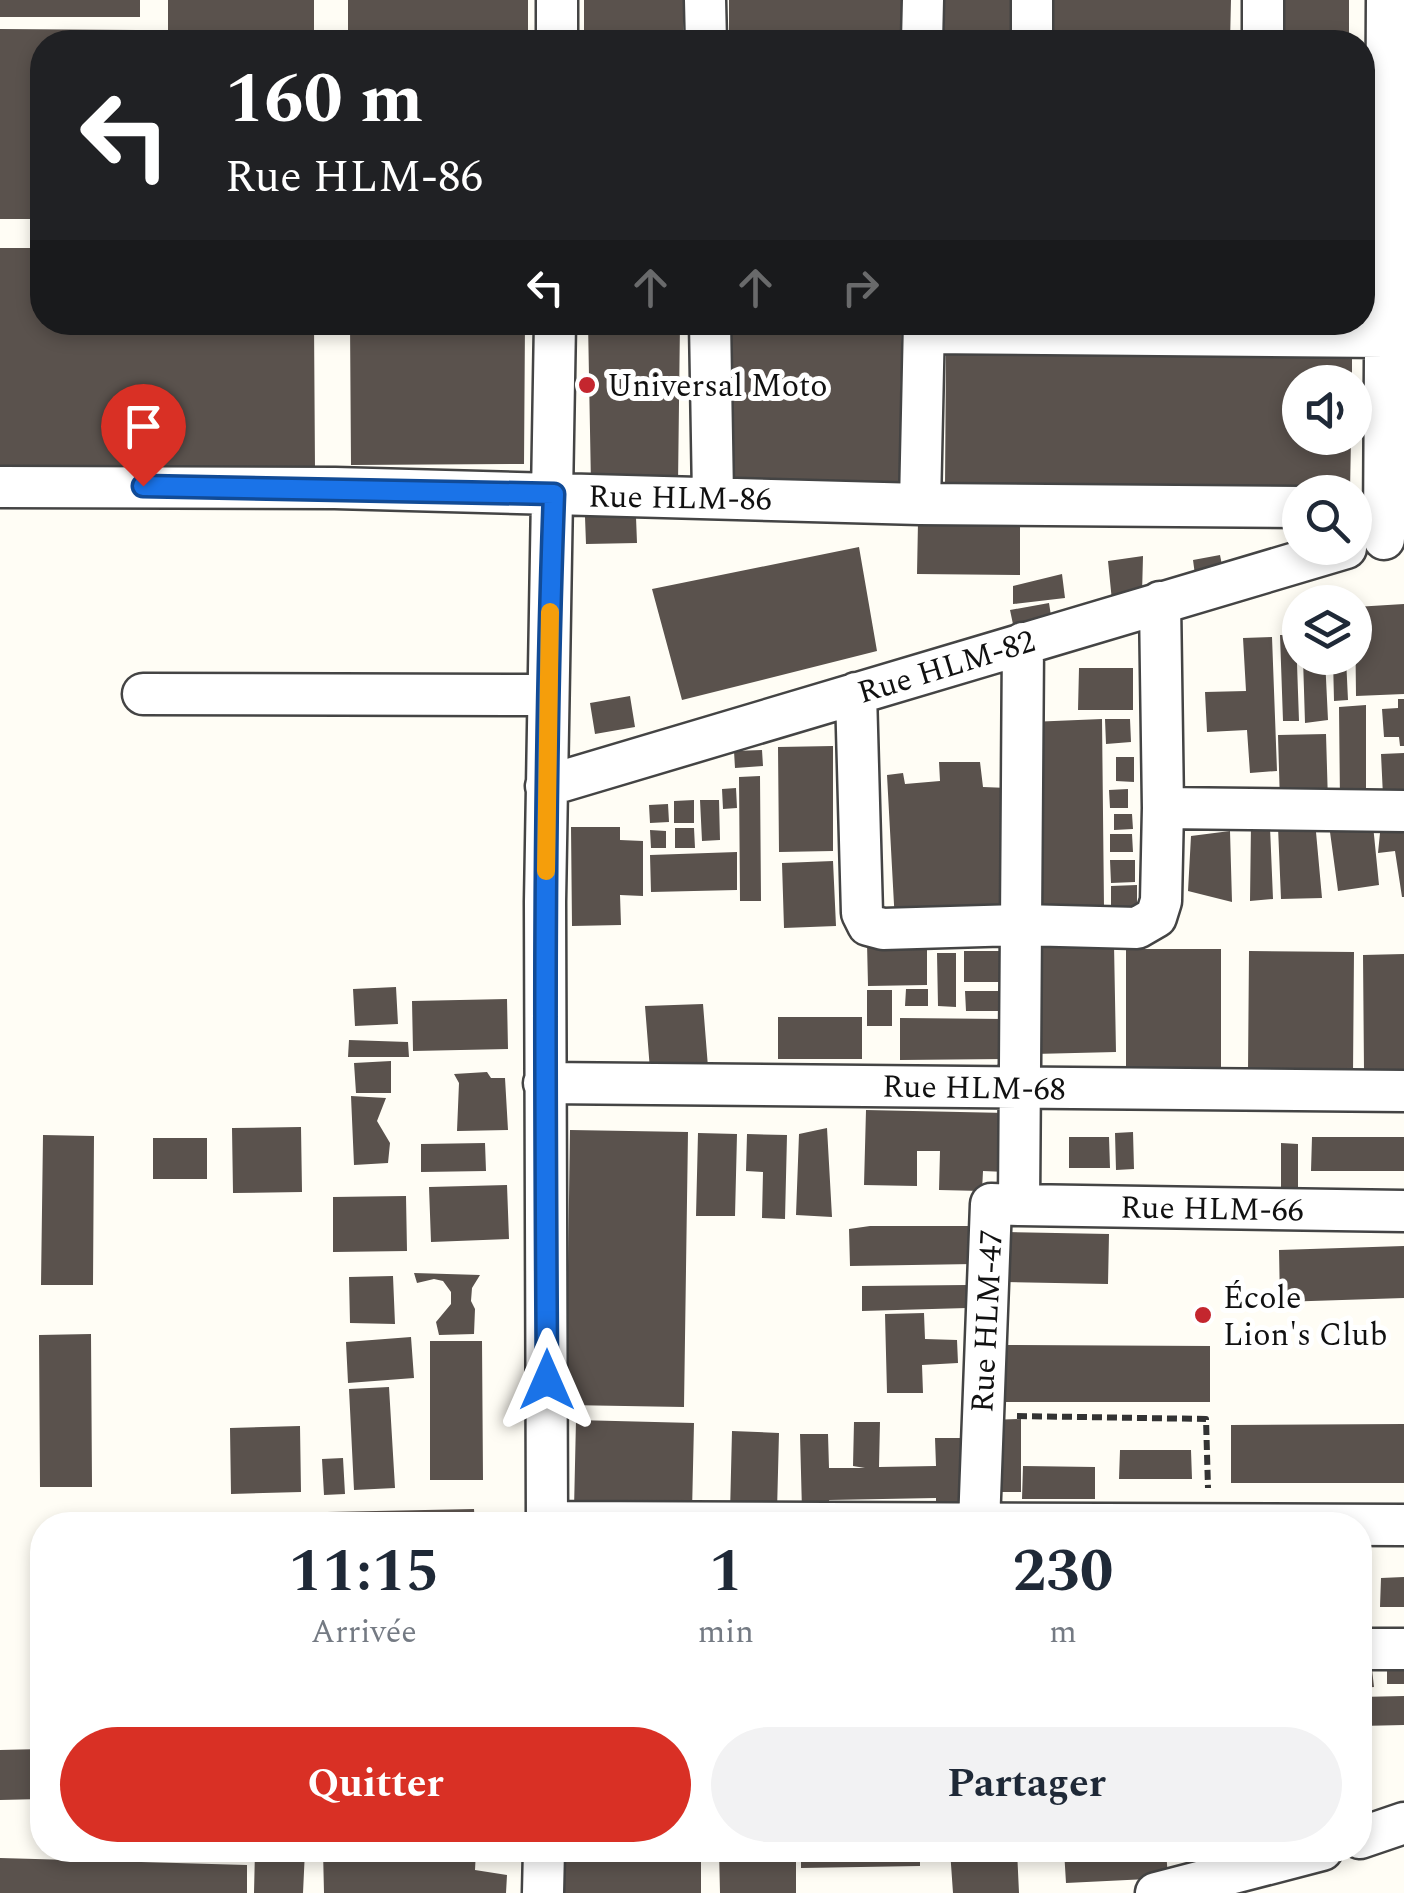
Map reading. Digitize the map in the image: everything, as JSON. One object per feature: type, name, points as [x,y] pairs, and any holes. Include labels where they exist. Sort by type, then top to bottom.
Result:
[{"type":"street","points":[[557,0],[557,30]]},
{"type":"street","points":[[706,0],[706,30]]},
{"type":"street","points":[[922,0],[922,30]]},
{"type":"street","points":[[1032,0],[1032,30]]},
{"type":"street","points":[[1263,0],[1263,30]]},
{"type":"street","points":[[1377,528],[1394,386],[1384,337],[1388,0]]},
{"type":"street","points":[[547,1512],[546,786],[555,335]]},
{"type":"street","points":[[710,335],[712,496]]},
{"type":"street","points":[[920,504],[924,335]]},
{"type":"street","points":[[1282,335],[1384,337]]},
{"type":"street","name":"Rue HLM-86","points":[[0,487],[297,488],[920,504],[1282,507]]},
{"type":"street","name":"Rue HLM-82","points":[[546,786],[1287,565]]},
{"type":"street","points":[[856,693],[862,913],[868,925],[1137,928],[1156,918],[1162,901],[1160,602]]},
{"type":"street","name":"Rue HLM-47","points":[[979,1512],[991,1204],[1019,1204],[1023,643]]},
{"type":"street","points":[[143,694],[547,695]]},
{"type":"street","points":[[1162,808],[1404,810]]},
{"type":"street","name":"Rue HLM-68","points":[[544,1082],[1404,1091]]},
{"type":"street","name":"Rue HLM-66","points":[[1019,1204],[1404,1211]]},
{"type":"street","points":[[1372,1525],[1403,1525]]},
{"type":"street","points":[[1372,1649],[1404,1649]]},
{"type":"street","points":[[1372,1834],[1404,1824]]},
{"type":"street","points":[[543,1893],[544,1862]]},
{"type":"street","points":[[1156,1893],[1276,1862]]},
{"type":"path","points":[[982,1416],[1206,1419],[1209,1512]]},
{"type":"building","points":[[0,0],[140,0],[140,17],[0,17]]},
{"type":"building","points":[[168,0],[314,0],[314,30],[168,30]]},
{"type":"building","points":[[348,0],[528,0],[528,30],[348,30]]},
{"type":"building","points":[[584,0],[684,0],[683,30],[584,30]]},
{"type":"building","points":[[729,0],[908,0],[907,30],[729,30]]},
{"type":"building","points":[[936,0],[1018,0],[1018,30],[936,30]]},
{"type":"building","points":[[1037,0],[1231,0],[1230,30],[1036,30]]},
{"type":"building","points":[[1276,0],[1349,0],[1349,30],[1275,30]]},
{"type":"building","points":[[0,29],[136,30],[30,30],[30,219],[0,219]]},
{"type":"building","points":[[0,248],[30,248],[30,335],[314,335],[315,470],[0,470]]},
{"type":"building","points":[[350,335],[525,335],[524,464],[351,465]]},
{"type":"building","points":[[588,335],[680,335],[678,484],[591,485]]},
{"type":"building","points":[[725,335],[902,335],[899,483],[723,482]]},
{"type":"building","points":[[946,350],[1352,355],[1352,365],[1282,365],[1282,455],[1351,455],[1350,475],[1282,475],[1282,491],[945,487]]},
{"type":"building","points":[[585,517],[636,517],[637,543],[586,544]]},
{"type":"building","points":[[918,522],[1020,522],[1020,575],[917,574]]},
{"type":"building","points":[[859,547],[877,651],[682,700],[652,589]]},
{"type":"building","points":[[1220,555],[1223,570],[1195,575],[1193,560]]},
{"type":"building","points":[[1143,556],[1142,594],[1112,601],[1108,561]]},
{"type":"building","points":[[1062,574],[1065,598],[1013,604],[1013,586]]},
{"type":"building","points":[[1049,603],[1052,622],[1014,629],[1010,610]]},
{"type":"building","points":[[1404,604],[1404,694],[1356,696],[1356,675],[1372,675],[1372,606]]},
{"type":"building","points":[[1280,635],[1282,675],[1297,675],[1299,721],[1283,721]]},
{"type":"building","points":[[1272,637],[1277,771],[1250,773],[1247,730],[1207,732],[1205,692],[1246,691],[1243,638]]},
{"type":"building","points":[[1079,668],[1133,668],[1133,710],[1078,710]]},
{"type":"building","points":[[1304,675],[1326,675],[1328,720],[1305,723]]},
{"type":"building","points":[[1333,675],[1347,675],[1348,700],[1334,701]]},
{"type":"building","points":[[630,696],[635,727],[595,734],[590,703]]},
{"type":"building","points":[[1398,699],[1404,699],[1404,746],[1400,746],[1399,737],[1384,737],[1382,709],[1398,708]]},
{"type":"building","points":[[1366,705],[1366,798],[1340,801],[1339,707]]},
{"type":"building","points":[[1102,719],[1104,908],[1035,912],[1030,722]]},
{"type":"building","points":[[1105,719],[1130,719],[1131,742],[1106,744]]},
{"type":"building","points":[[1326,734],[1328,802],[1280,803],[1278,735]]},
{"type":"building","points":[[833,746],[833,851],[779,852],[778,747]]},
{"type":"building","points":[[762,750],[763,766],[735,768],[734,751]]},
{"type":"building","points":[[1404,753],[1404,794],[1383,796],[1381,754]]},
{"type":"building","points":[[1116,757],[1134,757],[1134,782],[1116,781]]},
{"type":"building","points":[[939,762],[980,762],[983,787],[1008,788],[1014,906],[895,923],[887,775],[903,773],[905,784],[940,781]]},
{"type":"building","points":[[760,776],[761,901],[740,901],[739,777]]},
{"type":"building","points":[[736,788],[737,808],[723,809],[722,789]]},
{"type":"building","points":[[1128,789],[1128,808],[1110,808],[1109,790]]},
{"type":"building","points":[[694,800],[694,823],[674,823],[674,801]]},
{"type":"building","points":[[700,800],[719,800],[720,840],[702,841]]},
{"type":"building","points":[[668,804],[669,822],[650,823],[649,805]]},
{"type":"building","points":[[1114,814],[1132,814],[1133,829],[1114,830]]},
{"type":"building","points":[[1404,822],[1402,897],[1395,851],[1378,853],[1381,823]]},
{"type":"building","points":[[1251,824],[1270,827],[1273,899],[1250,901]]},
{"type":"building","points":[[1301,824],[1316,832],[1322,898],[1281,899],[1278,827]]},
{"type":"building","points":[[1373,825],[1379,885],[1338,891],[1330,832]]},
{"type":"building","points":[[571,827],[620,827],[620,840],[643,841],[643,896],[620,895],[621,925],[572,926]]},
{"type":"building","points":[[675,828],[694,828],[695,848],[675,848]]},
{"type":"building","points":[[650,830],[666,831],[666,848],[651,848]]},
{"type":"building","points":[[1230,831],[1232,902],[1188,891],[1191,836]]},
{"type":"building","points":[[1110,834],[1132,834],[1133,852],[1110,852]]},
{"type":"building","points":[[737,852],[737,890],[651,892],[650,855]]},
{"type":"building","points":[[1110,860],[1135,860],[1135,882],[1111,883]]},
{"type":"building","points":[[833,861],[836,926],[784,928],[782,863]]},
{"type":"building","points":[[1137,885],[1137,909],[1111,910],[1111,886]]},
{"type":"building","points":[[867,943],[927,943],[927,985],[868,986]]},
{"type":"building","points":[[1114,944],[1116,1052],[1034,1054],[1032,946]]},
{"type":"building","points":[[1126,949],[1221,949],[1221,1069],[1126,1069]]},
{"type":"building","points":[[964,951],[1006,951],[1006,982],[964,982]]},
{"type":"building","points":[[1249,951],[1354,952],[1353,1073],[1248,1072]]},
{"type":"building","points":[[937,953],[956,953],[956,1007],[938,1006]]},
{"type":"building","points":[[1404,954],[1404,1069],[1364,1070],[1363,955]]},
{"type":"building","points":[[396,987],[398,1024],[355,1026],[353,989]]},
{"type":"building","points":[[906,989],[928,989],[928,1006],[905,1006]]},
{"type":"building","points":[[867,990],[892,990],[892,1026],[867,1026]]},
{"type":"building","points":[[965,991],[1004,991],[1004,1011],[966,1011]]},
{"type":"building","points":[[507,999],[508,1049],[413,1051],[412,1001]]},
{"type":"building","points":[[703,1004],[708,1067],[650,1070],[645,1006]]},
{"type":"building","points":[[778,1017],[862,1017],[862,1059],[778,1059]]},
{"type":"building","points":[[900,1018],[1004,1019],[1004,1059],[900,1060]]},
{"type":"building","points":[[349,1040],[408,1042],[409,1057],[348,1057]]},
{"type":"building","points":[[391,1061],[391,1093],[356,1093],[354,1063]]},
{"type":"building","points":[[487,1072],[491,1078],[505,1078],[508,1130],[457,1131],[459,1083],[454,1074]]},
{"type":"building","points":[[351,1096],[386,1098],[377,1121],[390,1143],[388,1163],[354,1165]]},
{"type":"building","points":[[866,1110],[1007,1113],[1006,1172],[983,1171],[982,1191],[939,1190],[940,1151],[917,1151],[917,1186],[864,1185]]},
{"type":"building","points":[[301,1127],[302,1192],[233,1193],[232,1128]]},
{"type":"building","points":[[827,1128],[832,1217],[796,1215],[799,1134]]},
{"type":"building","points":[[570,1130],[688,1132],[684,1407],[566,1405]]},
{"type":"building","points":[[1133,1132],[1134,1169],[1116,1170],[1115,1133]]},
{"type":"building","points":[[698,1133],[737,1134],[735,1216],[696,1216]]},
{"type":"building","points":[[747,1134],[787,1135],[785,1219],[762,1218],[763,1172],[746,1171]]},
{"type":"building","points":[[43,1135],[94,1136],[93,1285],[41,1285]]},
{"type":"building","points":[[1069,1137],[1109,1137],[1110,1168],[1069,1168]]},
{"type":"building","points":[[1312,1137],[1404,1137],[1404,1171],[1311,1171]]},
{"type":"building","points":[[153,1138],[207,1138],[207,1179],[153,1179]]},
{"type":"building","points":[[485,1143],[486,1171],[421,1172],[421,1144]]},
{"type":"building","points":[[1281,1143],[1298,1144],[1298,1196],[1281,1196]]},
{"type":"building","points":[[507,1185],[509,1239],[431,1242],[429,1187]]},
{"type":"building","points":[[406,1196],[407,1251],[333,1252],[333,1197]]},
{"type":"building","points":[[974,1226],[974,1264],[850,1266],[849,1229]]},
{"type":"building","points":[[1006,1232],[1109,1234],[1108,1284],[1005,1282]]},
{"type":"building","points":[[1404,1246],[1404,1298],[1280,1302],[1279,1250]]},
{"type":"building","points":[[414,1273],[480,1275],[472,1288],[474,1334],[439,1335],[436,1322],[451,1304],[451,1292],[443,1281],[417,1283]]},
{"type":"building","points":[[393,1276],[395,1324],[350,1323],[349,1277]]},
{"type":"building","points":[[967,1285],[967,1308],[862,1311],[862,1286]]},
{"type":"building","points":[[924,1313],[925,1339],[957,1340],[958,1363],[922,1365],[923,1393],[887,1393],[885,1314]]},
{"type":"building","points":[[91,1334],[92,1487],[40,1487],[39,1335]]},
{"type":"building","points":[[411,1337],[414,1378],[348,1383],[346,1342]]},
{"type":"building","points":[[430,1341],[482,1341],[483,1480],[430,1480]]},
{"type":"building","points":[[1003,1345],[1210,1346],[1210,1402],[1003,1402]]},
{"type":"building","points":[[389,1387],[395,1488],[354,1490],[349,1389]]},
{"type":"building","points":[[1021,1419],[1021,1492],[994,1492],[990,1420]]},
{"type":"building","points":[[576,1420],[694,1423],[692,1512],[574,1509]]},
{"type":"building","points":[[854,1422],[880,1422],[879,1467],[936,1466],[935,1438],[961,1438],[962,1512],[936,1512],[936,1498],[829,1500],[830,1511],[802,1511],[800,1434],[828,1434],[829,1468],[865,1468],[853,1466]]},
{"type":"building","points":[[1404,1424],[1404,1483],[1231,1483],[1231,1425]]},
{"type":"building","points":[[300,1426],[301,1492],[231,1494],[230,1428]]},
{"type":"building","points":[[732,1431],[779,1433],[777,1511],[730,1512]]},
{"type":"building","points":[[1120,1450],[1191,1450],[1192,1479],[1119,1479]]},
{"type":"building","points":[[343,1458],[345,1494],[324,1495],[322,1459]]},
{"type":"building","points":[[1023,1466],[1095,1467],[1095,1499],[1022,1499]]},
{"type":"building","points":[[474,1509],[474,1512],[327,1512]]},
{"type":"building","points":[[1404,1577],[1404,1607],[1380,1607],[1381,1578]]},
{"type":"building","points":[[1387,1660],[1404,1660],[1404,1684],[1387,1684]]},
{"type":"building","points":[[1404,1696],[1404,1725],[1372,1726],[1372,1697]]},
{"type":"building","points":[[30,1749],[30,1799],[0,1800],[0,1750]]},
{"type":"building","points":[[0,1858],[30,1859],[30,1862],[247,1865],[247,1893],[0,1893]]},
{"type":"building","points":[[255,1862],[304,1862],[303,1893],[254,1893]]},
{"type":"building","points":[[323,1862],[475,1862],[475,1870],[507,1875],[506,1893],[324,1893]]},
{"type":"building","points":[[561,1862],[701,1862],[701,1893],[561,1893]]},
{"type":"building","points":[[719,1862],[796,1862],[796,1893],[720,1893]]},
{"type":"building","points":[[801,1862],[920,1862],[920,1866],[801,1868]]},
{"type":"building","points":[[951,1862],[1018,1862],[1019,1893],[953,1893]]},
{"type":"building","points":[[1065,1862],[1167,1862],[1168,1878],[1066,1883]]},
{"type":"slow traffic","points":[[546,871],[550,612]]},
{"type":"place","name":"Universal Moto","points":[[587,385]]},
{"type":"place","name":"École Lion's Club","points":[[1203,1315]]},
{"type":"route","points":[[143,486],[554,494],[545,902],[547,1380]]}]
